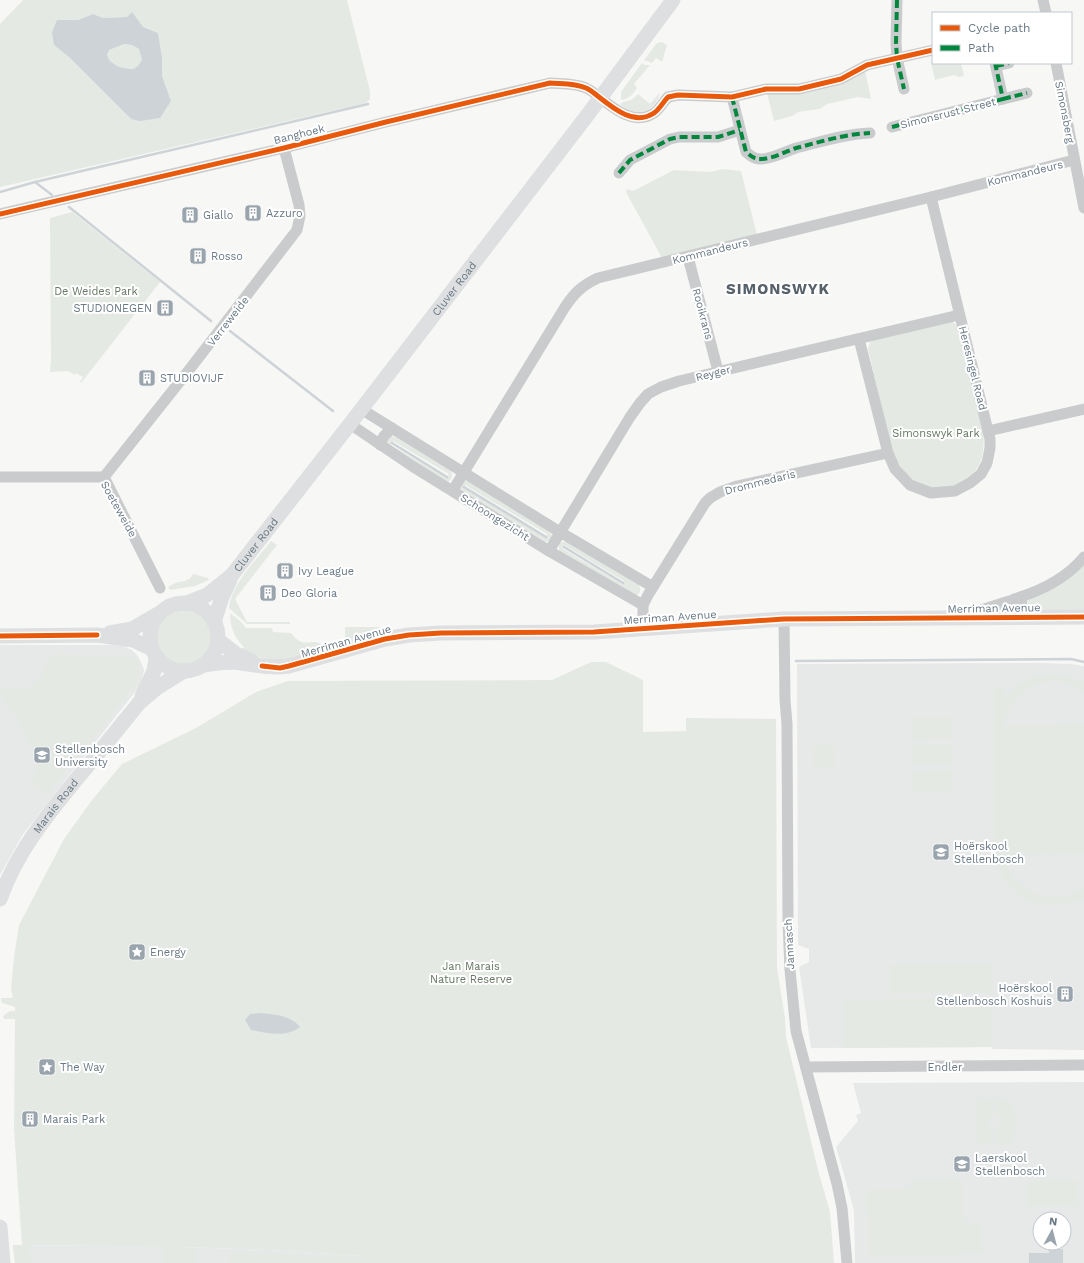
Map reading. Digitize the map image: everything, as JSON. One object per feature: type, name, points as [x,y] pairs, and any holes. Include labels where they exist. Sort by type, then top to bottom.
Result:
[{"type":"street","name":"Cluver Road","points":[[187,603],[207,595],[232,575],[350,424],[600,98],[673,0]]},
{"type":"street","points":[[897,0],[897,58],[904,89]]},
{"type":"street","points":[[1043,0],[1046,12]]},
{"type":"street","points":[[600,98],[613,108],[628,116],[638,118],[654,114],[659,110],[668,97],[678,95],[732,97],[766,89],[799,89],[841,79],[867,65],[932,50]]},
{"type":"street","name":"Simonsberg","points":[[1056,64],[1084,208]]},
{"type":"street","name":"Simonsrust Street","points":[[995,65],[1003,99]]},
{"type":"street","name":"Banghoek","points":[[0,214],[550,84],[588,88],[600,98]]},
{"type":"street","name":"Simonsrust Street","points":[[892,127],[1027,93]]},
{"type":"street","points":[[732,97],[746,152],[753,158],[768,158],[784,154],[794,149],[857,134],[870,133]]},
{"type":"street","points":[[619,173],[630,160],[670,138],[718,137],[740,130]]},
{"type":"street","name":"Verreweide","points":[[104,477],[183,379],[296,230],[300,216],[299,205],[284,148]]},
{"type":"street","name":"Kommandeurs","points":[[453,490],[565,307],[585,284],[598,278],[931,197],[1074,160]]},
{"type":"street","name":"Heresingel Road","points":[[859,339],[888,453],[896,469],[910,485],[931,493],[954,491],[970,483],[981,474],[987,463],[990,448],[988,431],[931,197]]},
{"type":"street","name":"Rooikrans","points":[[688,257],[718,371]]},
{"type":"street","name":"Reyger","points":[[549,550],[640,403],[648,394],[661,387],[718,371],[960,315]]},
{"type":"street","name":"Schoongezicht","points":[[361,409],[463,473],[653,587]]},
{"type":"street","points":[[988,431],[1084,409]]},
{"type":"street","name":"Schoongezicht","points":[[350,424],[380,445],[549,550],[643,606]]},
{"type":"street","points":[[380,445],[384,436],[392,428]]},
{"type":"street","name":"Drommedaris","points":[[643,628],[643,606],[700,510],[710,498],[720,492],[760,481],[888,453]]},
{"type":"street","name":"Soeteweide","points":[[0,477],[104,477],[160,588]]},
{"type":"street","points":[[978,618],[978,610],[1037,591],[1063,578],[1084,557]]},
{"type":"street","name":"Cluver Road","points":[[214,622],[222,597],[232,575]]},
{"type":"street","points":[[1015,599],[1023,618]]},
{"type":"street","points":[[0,636],[97,635],[133,640],[154,653],[168,668],[184,671],[204,665],[214,654],[218,640],[218,634],[214,622],[210,616],[200,607],[187,603],[172,605],[132,629],[97,635]]},
{"type":"street","points":[[154,653],[150,634],[154,620],[159,614]]},
{"type":"street","name":"Merriman Avenue","points":[[204,665],[233,662],[280,668],[301,664],[385,639],[409,635],[441,633],[594,632],[784,619],[1084,617]]},
{"type":"street","name":"Jannasch","points":[[784,619],[785,700],[787,724],[789,941],[796,1031],[837,1184],[842,1208],[847,1263]]},
{"type":"street","name":"Merriman Avenue","points":[[218,640],[236,654],[262,666]]},
{"type":"street","name":"Marais Road","points":[[139,703],[154,671],[154,653]]},
{"type":"street","name":"Marais Road","points":[[0,899],[20,854],[42,822],[139,703],[158,687],[184,671]]},
{"type":"street","name":"Endler","points":[[806,1067],[1084,1065]]},
{"type":"street","points":[[0,1227],[3,1263]]},
{"type":"shaded area","points":[[132,12],[143,27],[158,33],[162,57],[162,76],[171,101],[160,118],[140,121],[131,119],[69,57],[54,45],[52,32],[57,20],[78,20],[93,14],[103,18],[127,17]],"holes":[[[124,44],[132,45],[139,49],[142,60],[138,66],[133,69],[123,68],[110,61],[107,55],[109,50]]]},
{"type":"shaded area","name":"Stellenbosch University","points":[[0,645],[123,646],[132,650],[137,655],[144,670],[141,683],[135,692],[23,834],[0,875]]},
{"type":"shaded area","name":"Hoërskool Stellenbosch","points":[[1043,663],[1084,666],[1084,1050],[992,1049],[992,1047],[811,1048],[799,967],[809,962],[809,949],[798,945],[797,664]]},
{"type":"shaded area","points":[[261,1013],[287,1018],[292,1020],[300,1027],[289,1033],[283,1034],[251,1030],[245,1020],[250,1014]]},
{"type":"shaded area","name":"Laerskool Stellenbosch","points":[[1084,1082],[1084,1263],[855,1263],[854,1210],[836,1147],[858,1121],[856,1115],[861,1113],[853,1083]]},
{"type":"shaded area","points":[[13,1245],[182,1247],[270,1250],[361,1256],[361,1263],[15,1263]]},
{"type":"shaded area","points":[[1049,1251],[1063,1251],[1063,1263],[1029,1263],[1029,1253],[1049,1253]]},
{"type":"green space","points":[[23,0],[347,0],[370,91],[370,99],[366,103],[0,187],[0,24]],"holes":[[[93,14],[103,18],[127,17],[143,27],[158,33],[162,57],[162,76],[171,101],[131,119],[69,57],[54,45],[57,20],[78,20]]]},
{"type":"green space","points":[[662,42],[667,45],[662,62],[656,58],[652,63],[644,60],[657,43]]},
{"type":"green space","points":[[124,44],[132,45],[139,49],[142,60],[138,66],[133,69],[117,66],[110,61],[107,55],[109,50]]},
{"type":"green space","points":[[931,62],[932,64],[961,64],[964,76],[959,77],[954,75],[935,80]]},
{"type":"green space","points":[[642,63],[645,65],[650,65],[634,84],[637,88],[634,92],[629,97],[621,100],[621,92]]},
{"type":"green space","points":[[865,70],[871,99],[858,97],[827,104],[820,109],[798,112],[792,116],[774,121],[767,93]]},
{"type":"green space","points":[[660,92],[658,99],[650,109],[644,111],[632,111],[626,109],[620,104],[632,99],[638,94],[650,104]]},
{"type":"green space","points":[[722,169],[741,171],[757,235],[662,258],[626,192],[627,189],[633,191],[674,170],[711,172]]},
{"type":"green space","name":"De Weides Park","points":[[72,212],[160,282],[81,383],[80,382],[83,377],[76,373],[75,375],[68,371],[50,372],[50,218]]},
{"type":"green space","name":"Simonswyk Park","points":[[953,322],[957,326],[984,435],[984,442],[982,458],[973,473],[959,485],[939,488],[924,486],[913,480],[904,471],[897,459],[887,430],[868,349],[870,342],[874,339]]},
{"type":"green space","points":[[389,437],[395,437],[451,471],[452,475],[450,480],[448,482],[444,482],[393,446],[447,478],[449,474],[393,441],[391,445],[387,442]]},
{"type":"green space","points":[[464,481],[468,481],[550,531],[552,536],[550,540],[545,542],[459,489]],"holes":[[[465,485],[547,534],[546,538],[464,488]]]},
{"type":"green space","points":[[271,541],[277,545],[235,599],[247,622],[290,622],[290,624],[247,624],[229,608],[231,599],[239,581]]},
{"type":"green space","points":[[561,542],[567,542],[639,585],[640,593],[636,596],[559,551],[559,545]],"holes":[[[564,545],[624,581],[622,584],[563,549]]]},
{"type":"green space","points":[[1084,563],[1084,612],[1029,612],[1027,600]]},
{"type":"green space","points":[[193,574],[208,578],[209,580],[195,586],[170,590],[168,587],[189,579]]},
{"type":"green space","points":[[178,608],[190,608],[205,616],[213,631],[213,643],[205,658],[190,666],[178,666],[163,658],[155,643],[155,631],[163,616]]},
{"type":"green space","points":[[230,613],[246,628],[272,628],[273,632],[291,633],[301,642],[317,642],[323,649],[291,660],[275,660],[258,657],[242,649],[244,647],[235,636],[232,627]]},
{"type":"green space","points":[[345,627],[380,627],[376,634],[336,646],[335,643],[337,641],[345,640]]},
{"type":"green space","points":[[54,654],[127,655],[139,663],[138,682],[48,794],[31,783],[36,775],[37,754],[0,689],[29,689],[44,675],[47,661]]},
{"type":"green space","name":"Jan Marais Nature Reserve","points":[[591,662],[606,662],[643,680],[643,732],[686,731],[686,718],[776,719],[777,968],[785,1018],[786,1037],[818,1170],[830,1212],[834,1263],[230,1263],[230,1251],[361,1258],[361,1256],[270,1250],[182,1247],[177,1248],[197,1249],[196,1263],[163,1263],[163,1247],[30,1245],[31,1263],[15,1263],[13,1245],[22,1245],[14,1129],[15,1019],[5,1019],[3,1017],[10,1011],[15,1011],[15,1007],[2,1003],[1,998],[13,998],[11,989],[19,925],[64,839],[92,800],[122,764],[196,728],[256,692],[288,681],[552,680]]},
{"type":"green space","points":[[1055,674],[1070,676],[1083,681],[1084,692],[1072,685],[1059,682],[1046,682],[1034,686],[1024,692],[1015,702],[1007,713],[1003,726],[1084,725],[1084,854],[1004,855],[1014,878],[1029,891],[1038,895],[1047,897],[1066,896],[1084,888],[1084,898],[1058,906],[1033,902],[1011,888],[1003,878],[997,865],[994,846],[994,687],[1004,688],[1004,701],[1015,689],[1026,681],[1038,676]]},
{"type":"green space","points":[[912,718],[953,718],[953,738],[912,739]]},
{"type":"green space","points":[[814,744],[834,745],[834,770],[814,769]]},
{"type":"green space","points":[[912,744],[953,744],[953,765],[912,765]]},
{"type":"green space","points":[[953,770],[953,791],[912,791],[912,771]]},
{"type":"green space","points":[[992,964],[992,993],[890,993],[890,965]]},
{"type":"green space","points":[[992,998],[992,1047],[844,1048],[844,999]]},
{"type":"green space","points":[[983,1099],[993,1099],[993,1115],[987,1122],[988,1126],[993,1130],[993,1146],[980,1143],[975,1135],[975,1109],[977,1104]]},
{"type":"green space","points":[[996,1099],[1011,1101],[1014,1109],[1015,1122],[1013,1139],[1010,1144],[1004,1146],[996,1146],[996,1130],[1002,1122],[1001,1118],[996,1115]]},
{"type":"green space","points":[[911,1181],[962,1181],[962,1223],[982,1223],[982,1252],[962,1252],[962,1257],[870,1257],[870,1211],[866,1211],[866,1190],[911,1190]]},
{"type":"green space","points":[[1028,1181],[1078,1181],[1078,1206],[1028,1206]]},
{"type":"waterway","points":[[0,192],[35,182],[368,104]]},
{"type":"waterway","points":[[35,182],[52,195]]},
{"type":"waterway","points":[[69,207],[211,321]]},
{"type":"waterway","points":[[230,331],[333,411]]},
{"type":"waterway","points":[[392,443],[447,477]]},
{"type":"waterway","points":[[464,487],[546,537]]},
{"type":"waterway","points":[[564,547],[623,583]]},
{"type":"waterway","points":[[796,661],[1071,659],[1084,662]]},
{"type":"marked path","points":[[897,0],[897,58],[904,89]]},
{"type":"marked path","points":[[892,127],[1003,99],[995,64]]},
{"type":"marked path","points":[[996,66],[1005,64]]},
{"type":"marked path","points":[[1003,99],[1027,93]]},
{"type":"marked path","points":[[732,97],[746,152],[756,158],[769,158],[796,148],[851,135],[870,133]]},
{"type":"marked path","points":[[619,173],[630,160],[670,139],[679,137],[718,137],[740,130]]},
{"type":"cycle path","points":[[0,214],[284,148],[550,83],[582,86],[618,111],[632,117],[640,118],[647,117],[654,113],[668,97],[678,95],[732,97],[766,89],[799,89],[841,79],[867,65],[932,50]]},
{"type":"cycle path","points":[[262,666],[280,668],[385,639],[409,635],[441,633],[594,632],[784,619],[1084,617]]},
{"type":"cycle path","points":[[0,636],[97,635]]},
{"type":"place","name":"Azzuro","points":[[253,213]]},
{"type":"place","name":"Giallo","points":[[190,215]]},
{"type":"place","name":"Rosso","points":[[198,256]]},
{"type":"place","name":"STUDIONEGEN","points":[[165,308]]},
{"type":"place","name":"STUDIOVIJF","points":[[147,378]]},
{"type":"place","name":"Ivy League","points":[[285,571]]},
{"type":"place","name":"Deo Gloria","points":[[268,593]]},
{"type":"place","name":"Stellenbosch University","points":[[42,755]]},
{"type":"place","name":"Hoërskool Stellenbosch","points":[[941,852]]},
{"type":"place","name":"Energy","points":[[137,952]]},
{"type":"place","name":"Hoërskool Stellenbosch Koshuis","points":[[1065,994]]},
{"type":"place","name":"The Way","points":[[47,1067]]},
{"type":"place","name":"Marais Park","points":[[30,1119]]},
{"type":"place","name":"Laerskool Stellenbosch","points":[[962,1164]]},
{"type":"district","name":"SIMONSWYK","points":[[778,289]]}]
